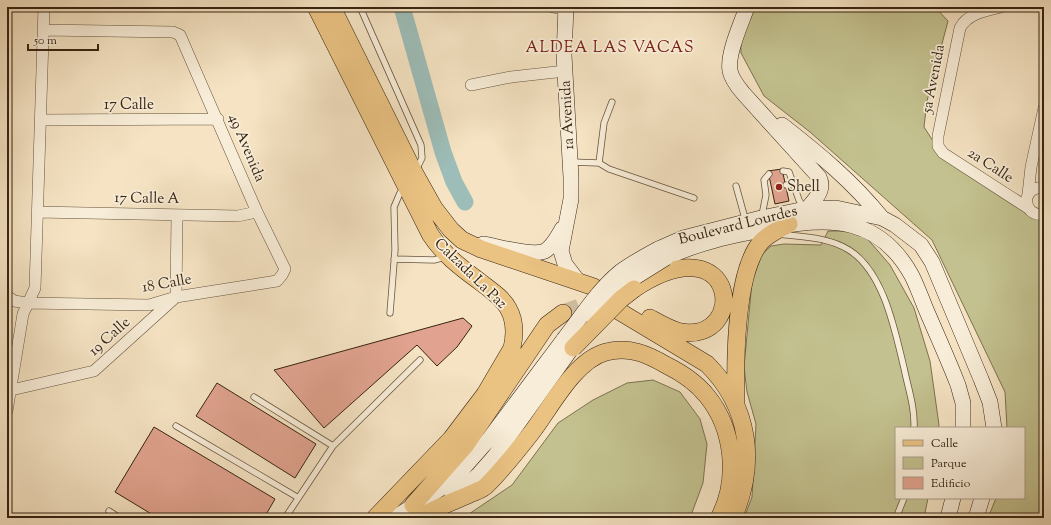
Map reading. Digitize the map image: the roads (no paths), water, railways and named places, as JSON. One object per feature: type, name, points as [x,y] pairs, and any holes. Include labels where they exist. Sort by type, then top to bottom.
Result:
[{"type":"main road","name":"Calzada La Paz","points":[[316,7],[410,180],[439,216],[462,240],[481,248],[578,281],[591,291],[470,255],[445,235],[439,216]]},
{"type":"main road","name":"Calzada La Paz","points":[[332,7],[410,180],[430,234],[452,260],[496,294],[508,308],[513,321],[512,348],[485,394],[451,439],[375,518]]},
{"type":"main road","points":[[746,7],[731,58],[730,70],[738,88],[820,177],[822,183],[821,190],[806,208]]},
{"type":"main road","name":"1a Avenida","points":[[561,8],[570,162],[570,199],[562,254],[565,264],[578,281]]},
{"type":"main road","points":[[751,101],[811,147],[865,196],[882,218]]},
{"type":"main road","name":"Boulevard Lourdes","points":[[394,518],[416,511],[444,487],[469,462],[569,343],[618,288],[642,271],[662,253],[683,238],[806,208],[836,208],[882,218],[914,238],[926,251],[932,262],[990,402],[994,427]]},
{"type":"main road","name":"Boulevard Lourdes","points":[[662,253],[789,224],[817,221],[851,224],[874,234],[896,253],[913,277],[948,358],[963,403],[963,427]]},
{"type":"main road","name":"1a Avenida","points":[[462,240],[528,252],[540,252],[552,244],[566,223]]},
{"type":"main road","points":[[736,405],[735,368],[744,280],[756,249],[762,240],[789,224]]},
{"type":"main road","points":[[569,343],[634,289],[666,272],[682,268],[696,267],[708,271],[719,281],[724,294],[723,306],[719,318],[711,326],[700,331],[686,332],[619,311],[707,364],[716,373],[736,405],[745,430],[746,460],[743,494],[733,518]]},
{"type":"main road","points":[[416,511],[461,450],[547,325],[563,313]]},
{"type":"main road","name":"Boulevard Lourdes","points":[[438,508],[465,487],[494,457],[569,343]]},
{"type":"main road","points":[[416,511],[438,508],[486,487],[532,432],[572,378],[587,361],[600,354],[624,350],[637,351],[648,355],[686,376],[706,395],[719,414],[728,441],[731,461],[729,490],[719,518]]},
{"type":"main road","points":[[948,518],[953,499]]},
{"type":"main road","points":[[976,518],[982,499]]},
{"type":"street","points":[[7,411],[8,390],[22,314],[34,288],[44,7]]},
{"type":"street","name":"5a Avenida","points":[[938,146],[938,136],[960,28],[966,19],[971,15],[1001,7]]},
{"type":"street","name":"49 Avenida","points":[[43,30],[177,33],[180,35],[218,119],[257,212],[285,269],[282,275]]},
{"type":"street","points":[[471,85],[511,77],[565,71]]},
{"type":"street","points":[[1038,214],[1026,199],[1028,194],[1031,167],[1044,108]]},
{"type":"street","name":"17 Calle","points":[[40,120],[218,119]]},
{"type":"street","name":"2a Calle","points":[[938,146],[943,153],[1038,214]]},
{"type":"street","points":[[1028,194],[1037,188],[1044,188]]},
{"type":"street","name":"17 Calle A","points":[[37,212],[238,216],[257,212]]},
{"type":"street","points":[[176,297],[177,215]]},
{"type":"street","name":"18 Calle","points":[[7,296],[27,304],[149,305],[176,297],[277,281],[282,275]]},
{"type":"street","name":"19 Calle","points":[[8,390],[94,371],[176,297]]},
{"type":"lane","points":[[360,7],[421,145],[422,158],[410,180],[400,193],[394,207],[394,259],[390,313]]},
{"type":"lane","points":[[599,162],[604,123],[612,102]]},
{"type":"lane","points":[[570,162],[599,162],[609,169],[694,198]]},
{"type":"lane","points":[[783,171],[789,172],[799,200],[806,208]]},
{"type":"lane","points":[[761,218],[769,189],[764,180],[768,174]]},
{"type":"lane","points":[[786,185],[794,184]]},
{"type":"lane","points":[[736,186],[746,222]]},
{"type":"lane","points":[[772,234],[822,239],[836,243],[852,252],[867,269],[879,286],[893,322],[910,394],[914,417],[914,427]]},
{"type":"lane","points":[[394,259],[452,260]]},
{"type":"lane","points":[[285,518],[297,497],[333,446],[420,360]]},
{"type":"lane","points":[[254,397],[333,446]]},
{"type":"lane","points":[[176,426],[297,497]]},
{"type":"lane","points":[[896,518],[904,499]]},
{"type":"lane","points":[[109,511],[120,518]]},
{"type":"waterway","points":[[402,7],[443,152],[454,182],[465,202]]},
{"type":"tunnel","points":[[563,313],[582,306],[600,310]]},
{"type":"place","name":"Shell","points":[[779,187]]},
{"type":"district","name":"ALDEA LAS VACAS","points":[[610,48]]}]
